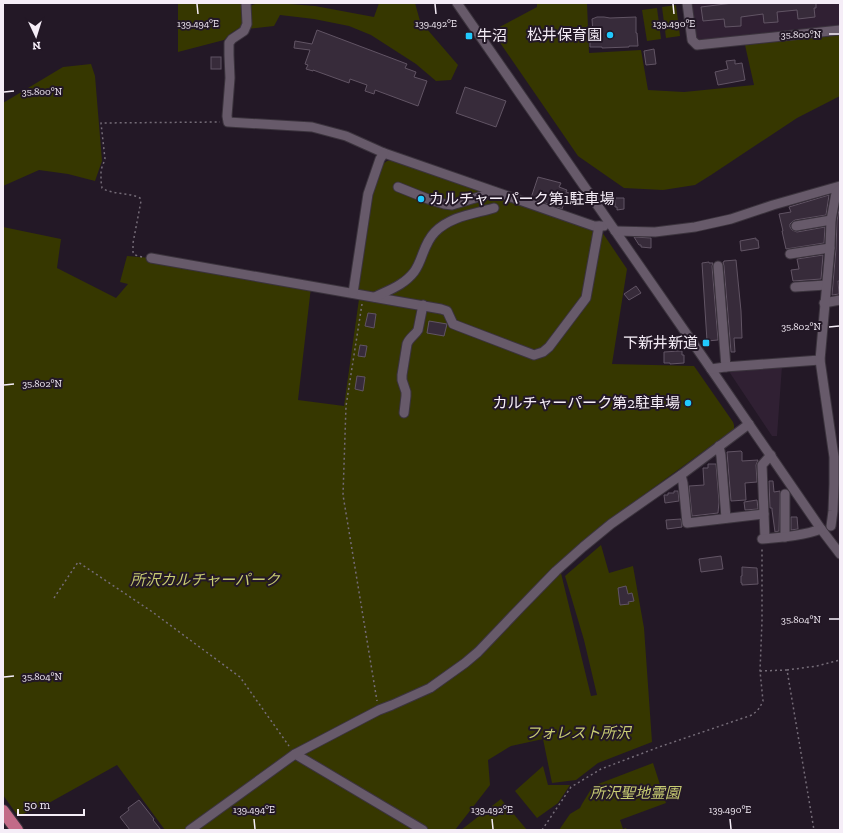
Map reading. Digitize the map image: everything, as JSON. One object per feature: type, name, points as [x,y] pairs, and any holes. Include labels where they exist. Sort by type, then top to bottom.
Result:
[{"type":"main road","points":[[3,811],[17,830]]},
{"type":"street","points":[[246,3],[247,24],[244,31],[232,39],[230,43],[228,122],[312,127],[346,136],[384,153],[495,192],[594,226],[613,228],[655,232],[695,227],[731,219],[773,205],[840,186]]},
{"type":"street","points":[[457,3],[821,529],[840,554]]},
{"type":"street","points":[[687,3],[692,40],[697,45],[840,30]]},
{"type":"street","points":[[353,293],[368,194],[380,159],[384,153]]},
{"type":"street","points":[[398,187],[428,199],[452,205],[495,192]]},
{"type":"street","points":[[831,526],[833,511],[834,456],[820,360],[831,220],[836,193],[840,190]]},
{"type":"street","points":[[375,297],[400,285],[411,275],[417,266],[424,248],[434,232],[447,222],[494,208]]},
{"type":"street","points":[[796,226],[831,220]]},
{"type":"street","points":[[151,258],[440,309],[447,311],[453,324],[534,355],[543,352],[549,347],[586,298],[599,226]]},
{"type":"street","points":[[790,254],[830,248]]},
{"type":"street","points":[[718,266],[726,367]]},
{"type":"street","points":[[795,287],[826,285]]},
{"type":"street","points":[[824,303],[840,300]]},
{"type":"street","points":[[404,413],[406,396],[402,375],[407,344],[418,330],[423,306]]},
{"type":"street","points":[[711,369],[820,360]]},
{"type":"street","points":[[190,830],[295,754],[379,710],[392,706],[430,688],[478,652],[556,571],[583,547],[611,524],[749,424]]},
{"type":"street","points":[[719,446],[726,518]]},
{"type":"street","points":[[771,455],[762,465],[764,538],[785,537],[809,533],[821,529]]},
{"type":"street","points":[[681,474],[687,523],[764,514]]},
{"type":"street","points":[[785,494],[785,537]]},
{"type":"street","points":[[295,754],[423,830]]},
{"type":"path","points":[[151,258],[135,255],[133,252],[133,243],[141,201],[140,198],[134,195],[107,191],[102,188],[101,170],[105,159],[101,123],[228,122]]},
{"type":"path","points":[[364,295],[346,406],[343,495],[379,710]]},
{"type":"path","points":[[542,830],[571,787],[600,768],[752,715],[757,711],[763,701],[760,671],[764,538]]},
{"type":"path","points":[[54,598],[78,562],[151,611],[240,677],[295,754]]},
{"type":"path","points":[[760,671],[787,670],[817,666],[840,660]]},
{"type":"path","points":[[787,670],[814,830]]},
{"type":"shaded area","points":[[690,3],[840,3],[840,25],[700,41],[694,37]]},
{"type":"shaded area","points":[[782,366],[777,436],[772,436],[730,373],[732,369]]},
{"type":"green space","points":[[178,3],[242,3],[243,8],[258,3],[276,3],[315,6],[374,17],[379,3],[415,3],[420,21],[458,65],[451,80],[436,81],[416,64],[371,35],[349,26],[314,19],[280,15],[274,26],[247,29],[239,28],[224,40],[178,52]]},
{"type":"green space","points":[[537,3],[587,3],[589,53],[641,50],[648,90],[684,92],[754,85],[745,45],[840,35],[840,96],[797,118],[695,185],[663,190],[624,188],[578,156],[492,31],[537,7]]},
{"type":"green space","points":[[676,5],[680,36],[666,38],[662,7]]},
{"type":"green space","points":[[657,8],[661,39],[647,41],[642,10]]},
{"type":"green space","points":[[91,64],[95,76],[102,161],[95,181],[68,174],[39,170],[3,186],[3,103],[63,67]]},
{"type":"green space","name":"所沢カルチャーパーク","points":[[392,160],[602,232],[627,269],[612,364],[694,366],[733,422],[734,429],[612,518],[559,565],[591,696],[597,695],[584,640],[565,576],[601,545],[609,573],[633,566],[644,628],[652,742],[598,763],[576,780],[552,783],[543,739],[511,746],[488,760],[490,785],[455,830],[165,830],[117,765],[47,804],[18,816],[3,795],[3,227],[61,239],[57,268],[116,298],[128,284],[120,282],[127,256],[151,258],[311,287],[298,400],[344,406],[359,299],[356,290],[372,192],[382,165],[387,161]]},
{"type":"green space","name":"所沢聖地霊園","points":[[653,763],[666,803],[620,820],[623,829],[626,828],[627,830],[559,830],[570,814],[580,808],[593,786]]},
{"type":"green space","name":"フォレスト所沢","points":[[543,766],[548,785],[570,785],[558,803],[537,818],[515,791]]},
{"type":"green space","points":[[501,799],[527,830],[461,830]]},
{"type":"building","points":[[733,3],[816,3],[816,8],[814,8],[815,17],[798,19],[797,10],[777,12],[778,22],[764,23],[763,14],[741,17],[741,26],[725,27],[724,19],[703,21],[701,7]]},
{"type":"building","points":[[597,17],[636,17],[638,46],[602,48],[590,47],[590,33],[593,33],[592,19]]},
{"type":"building","points":[[317,30],[407,64],[405,68],[416,72],[414,77],[427,81],[418,106],[375,90],[374,94],[365,91],[367,85],[350,79],[349,83],[313,70],[306,69],[308,65],[305,64],[310,50],[294,48],[295,41],[312,44]]},
{"type":"building","points":[[654,49],[656,64],[646,65],[644,51]]},
{"type":"building","points":[[211,57],[221,57],[221,69],[211,69]]},
{"type":"building","points":[[735,60],[735,64],[742,63],[745,80],[718,85],[715,72],[728,69],[726,61]]},
{"type":"building","points":[[465,87],[506,101],[496,127],[456,113]]},
{"type":"building","points":[[538,177],[561,183],[559,187],[567,190],[566,192],[573,194],[571,201],[565,200],[562,209],[531,198]]},
{"type":"building","points":[[829,195],[826,215],[795,220],[790,224],[792,230],[797,232],[825,227],[824,243],[786,249],[779,214],[791,212],[789,207]]},
{"type":"building","points":[[615,198],[624,198],[624,209],[617,210],[617,207],[615,207]]},
{"type":"building","points":[[840,204],[839,294],[832,295],[837,221]]},
{"type":"building","points":[[634,237],[651,238],[651,248],[641,247]]},
{"type":"building","points":[[756,238],[756,240],[758,240],[759,248],[741,251],[740,241]]},
{"type":"building","points":[[823,255],[821,279],[793,281],[791,270],[799,269],[797,259]]},
{"type":"building","points":[[736,260],[742,338],[734,338],[735,352],[731,352],[723,262]]},
{"type":"building","points":[[702,263],[713,263],[718,340],[707,341]]},
{"type":"building","points":[[636,286],[641,293],[629,300],[624,294]]},
{"type":"building","points":[[368,313],[376,314],[374,328],[365,326]]},
{"type":"building","points":[[429,321],[447,324],[444,336],[427,333]]},
{"type":"building","points":[[360,345],[367,346],[365,357],[358,356]]},
{"type":"building","points":[[682,351],[682,355],[684,355],[684,363],[664,363],[664,352]]},
{"type":"building","points":[[357,376],[365,377],[363,391],[355,389]]},
{"type":"building","points":[[741,451],[742,461],[758,460],[756,465],[757,482],[745,483],[746,500],[731,501],[727,452]]},
{"type":"building","points":[[708,464],[716,464],[719,502],[718,513],[692,516],[689,486],[704,485],[703,468],[708,468]]},
{"type":"building","points":[[769,481],[773,481],[774,492],[780,491],[779,531],[775,532],[772,508],[770,508]]},
{"type":"building","points":[[674,491],[678,491],[679,501],[665,503],[664,495],[674,493]]},
{"type":"building","points":[[757,500],[758,509],[745,510],[744,502]]},
{"type":"building","points":[[791,517],[797,517],[798,529],[791,530]]},
{"type":"building","points":[[681,519],[682,527],[667,529],[666,520]]},
{"type":"building","points":[[721,556],[723,569],[701,572],[699,559]]},
{"type":"building","points":[[742,567],[757,568],[758,584],[742,585]]},
{"type":"building","points":[[626,586],[628,594],[632,593],[634,601],[628,602],[629,604],[620,605],[618,588]]},
{"type":"building","points":[[139,800],[161,830],[130,830],[120,817],[129,810],[128,808]]},
{"type":"place","name":"松井保育園","points":[[610,35]]},
{"type":"place","name":"牛沼","points":[[469,36]]},
{"type":"place","name":"カルチャーパーク第1駐車場","points":[[421,199]]},
{"type":"place","name":"下新井新道","points":[[706,343]]},
{"type":"place","name":"カルチャーパーク第2駐車場","points":[[688,403]]}]
